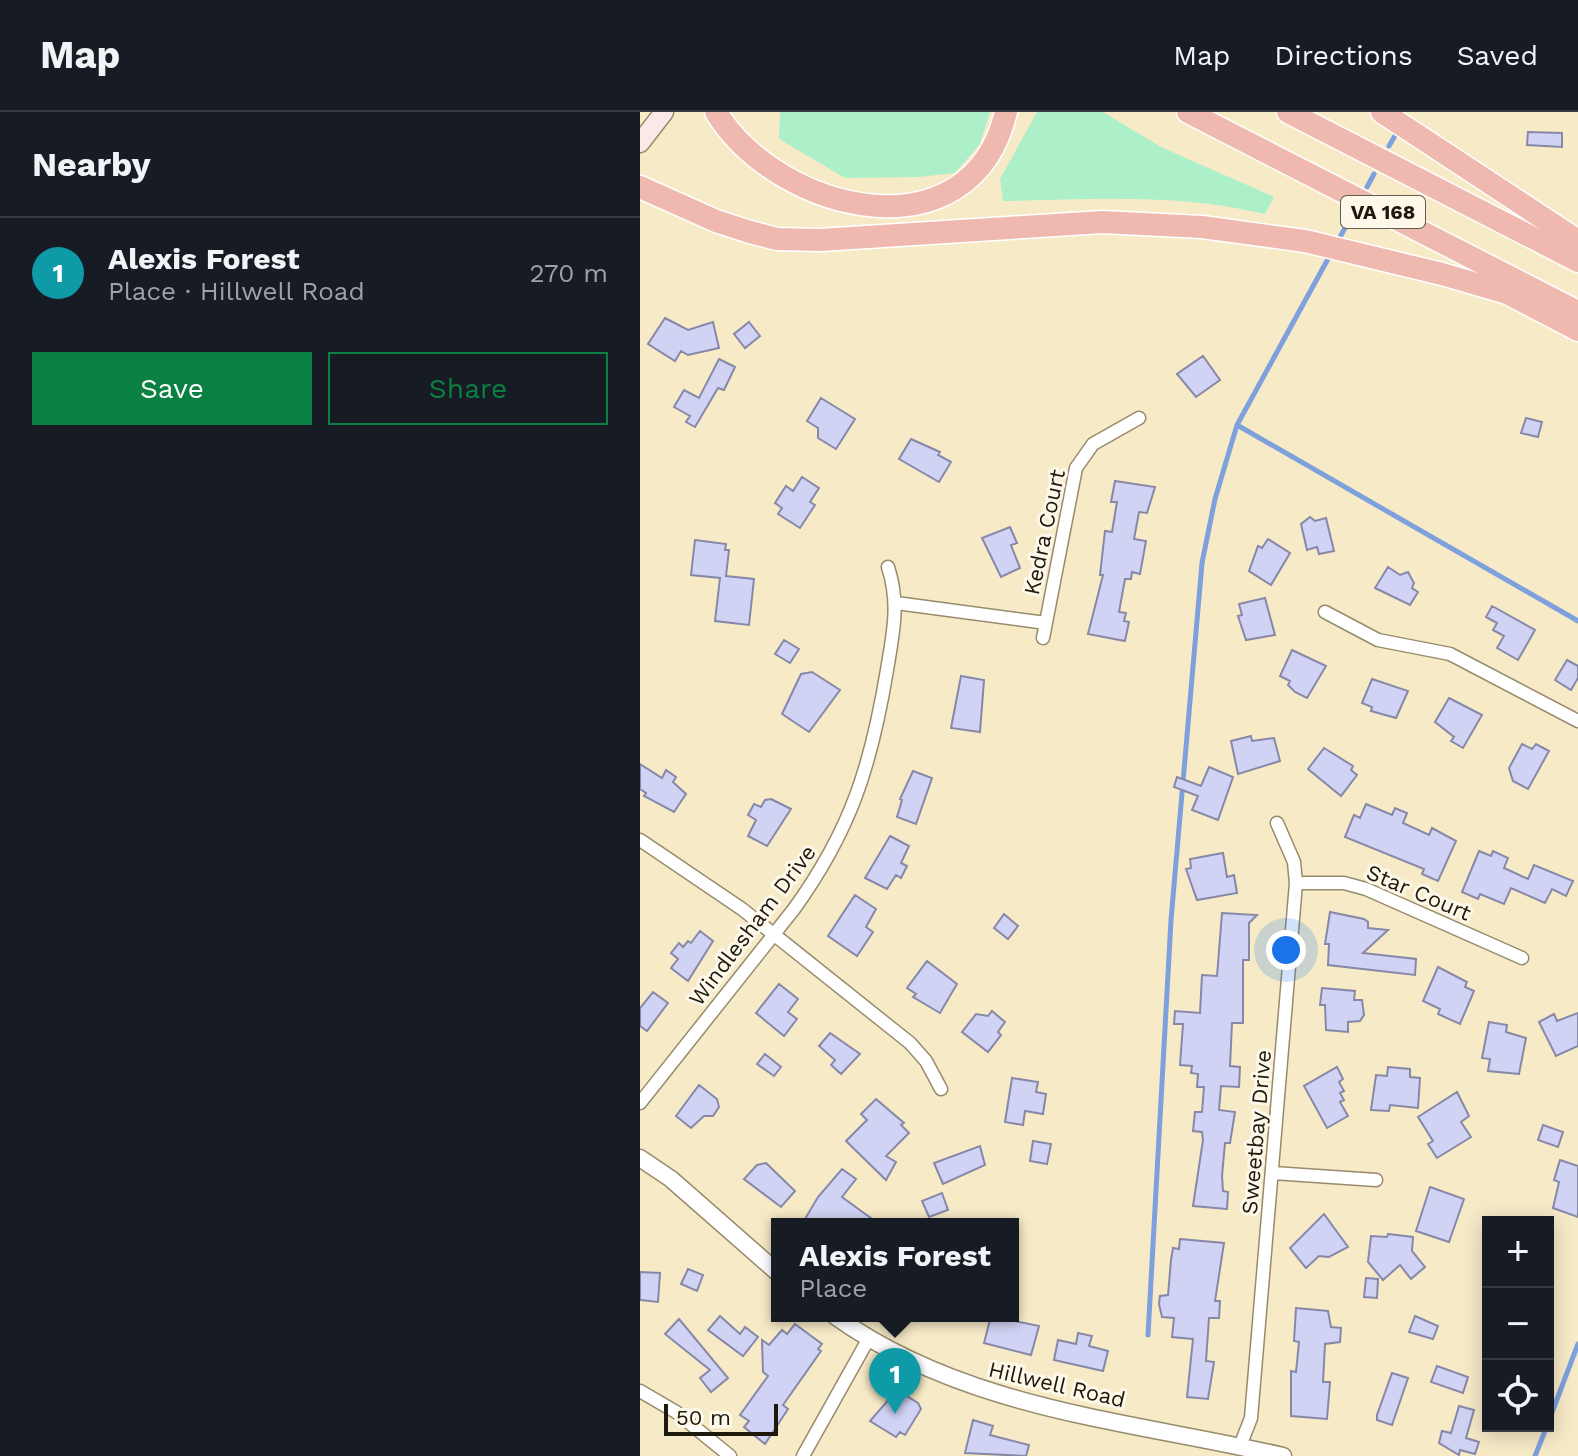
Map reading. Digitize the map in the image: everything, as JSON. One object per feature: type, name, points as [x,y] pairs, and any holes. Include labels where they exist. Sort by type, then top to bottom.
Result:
[{"type":"highway","points":[[716,112],[731,136],[775,174],[822,196],[872,206],[920,204],[953,191],[982,167],[1001,136],[1006,112]]},
{"type":"highway","name":"VA 168","points":[[1188,112],[1578,312]]},
{"type":"highway","name":"VA 168","points":[[1288,112],[1578,261]]},
{"type":"highway","points":[[1382,112],[1578,241]]},
{"type":"highway","points":[[640,187],[716,221],[777,239],[925,235],[1102,222],[1202,227],[1285,238],[1507,293],[1578,330]]},
{"type":"main road","points":[[640,143],[664,112]]},
{"type":"street","name":"Kedra Court","points":[[1043,638],[1076,468],[1093,444],[1139,418]]},
{"type":"street","name":"Windlesham Drive","points":[[640,1103],[817,878],[866,774],[878,727],[896,603],[888,567]]},
{"type":"street","points":[[896,603],[1046,623]]},
{"type":"street","points":[[1325,612],[1378,640],[1450,654],[1578,721]]},
{"type":"street","name":"Sweetbay Drive","points":[[1240,1446],[1251,1418],[1296,883],[1294,862],[1277,823]]},
{"type":"street","points":[[640,840],[774,935],[910,1043],[926,1061],[941,1089]]},
{"type":"street","name":"Star Court","points":[[1296,883],[1344,883],[1366,889],[1522,958]]},
{"type":"street","points":[[640,1158],[671,1179],[771,1267]]},
{"type":"street","points":[[1273,1173],[1376,1180]]},
{"type":"street","name":"Hillwell Road","points":[[844,1322],[939,1375],[983,1391],[1283,1456]]},
{"type":"street","points":[[803,1456],[869,1338]]},
{"type":"street","points":[[640,1391],[676,1412],[730,1456]]},
{"type":"green space","points":[[780,112],[990,112],[980,144],[955,173],[845,178],[779,139]]},
{"type":"green space","points":[[1037,112],[1103,112],[1161,147],[1274,197],[1265,214],[1168,200],[1003,201],[1000,179]]},
{"type":"building","points":[[1528,132],[1562,133],[1562,147],[1527,145]]},
{"type":"building","points":[[665,318],[688,330],[713,322],[719,348],[688,355],[681,351],[675,361],[648,344]]},
{"type":"building","points":[[749,322],[760,336],[745,348],[734,334]]},
{"type":"building","points":[[1203,356],[1220,380],[1196,397],[1177,374]]},
{"type":"building","points":[[719,359],[735,367],[724,390],[718,388],[695,427],[686,422],[690,416],[674,407],[684,390],[699,398]]},
{"type":"building","points":[[821,398],[855,419],[836,449],[818,438],[818,428],[807,421]]},
{"type":"building","points":[[1526,418],[1542,422],[1538,437],[1521,433]]},
{"type":"building","points":[[911,439],[940,452],[938,455],[951,462],[939,482],[899,459]]},
{"type":"building","points":[[802,477],[819,488],[810,502],[815,505],[800,528],[778,514],[782,508],[775,503],[786,486],[793,491]]},
{"type":"building","points":[[1115,481],[1155,487],[1147,513],[1139,512],[1134,539],[1146,541],[1140,574],[1132,572],[1131,579],[1125,579],[1119,612],[1126,613],[1124,621],[1129,622],[1125,641],[1088,634],[1103,575],[1100,575],[1105,531],[1112,532],[1117,502],[1111,502]]},
{"type":"building","points":[[1310,517],[1315,521],[1326,518],[1334,551],[1319,554],[1317,547],[1307,550],[1301,524]]},
{"type":"building","points":[[1010,527],[1017,543],[1011,545],[1020,568],[1001,577],[982,538]]},
{"type":"building","points":[[1268,539],[1290,553],[1271,585],[1249,571],[1258,546],[1262,548]]},
{"type":"building","points":[[695,540],[726,544],[725,550],[729,550],[726,576],[754,579],[749,625],[715,621],[720,578],[691,575]]},
{"type":"building","points":[[1388,567],[1400,575],[1408,572],[1414,583],[1412,588],[1418,592],[1410,605],[1375,588]]},
{"type":"building","points":[[1265,598],[1275,635],[1246,640],[1238,616],[1242,615],[1239,604]]},
{"type":"building","points":[[1492,606],[1535,630],[1518,660],[1497,648],[1504,636],[1493,630],[1497,623],[1486,617]]},
{"type":"building","points":[[784,640],[799,649],[790,663],[775,654]]},
{"type":"building","points":[[1292,650],[1326,666],[1307,698],[1295,692],[1288,685],[1290,681],[1280,676]]},
{"type":"building","points":[[1567,660],[1578,666],[1578,678],[1571,690],[1555,680]]},
{"type":"building","points":[[812,672],[840,690],[809,732],[782,714],[801,674]]},
{"type":"building","points":[[961,676],[984,680],[980,732],[951,728]]},
{"type":"building","points":[[1372,679],[1408,691],[1396,718],[1371,711],[1372,707],[1362,703]]},
{"type":"building","points":[[1449,698],[1482,715],[1463,748],[1451,741],[1454,737],[1435,722]]},
{"type":"building","points":[[1251,736],[1252,741],[1274,738],[1280,761],[1238,774],[1231,741]]},
{"type":"building","points":[[1522,744],[1532,749],[1536,744],[1549,751],[1528,789],[1513,781],[1509,768]]},
{"type":"building","points":[[1324,748],[1353,766],[1351,770],[1357,775],[1341,796],[1308,769]]},
{"type":"building","points":[[640,764],[662,778],[666,770],[676,777],[673,782],[686,794],[674,812],[644,796],[646,793],[640,789]]},
{"type":"building","points":[[1209,767],[1233,777],[1218,820],[1192,810],[1198,796],[1174,787],[1177,777],[1201,786]]},
{"type":"building","points":[[913,771],[932,778],[916,824],[897,817],[900,799]]},
{"type":"building","points":[[771,799],[791,809],[767,846],[748,836],[756,820],[748,815],[754,804],[761,807],[765,800]]},
{"type":"building","points":[[1366,804],[1392,815],[1395,808],[1407,813],[1403,823],[1429,835],[1432,828],[1456,841],[1438,881],[1422,874],[1424,869],[1345,837],[1354,815],[1360,818]]},
{"type":"building","points":[[890,836],[909,846],[901,863],[907,866],[901,878],[896,875],[887,889],[865,878]]},
{"type":"building","points":[[1479,851],[1491,856],[1493,851],[1508,858],[1504,868],[1528,879],[1534,865],[1573,881],[1566,896],[1552,889],[1545,903],[1511,888],[1504,904],[1480,894],[1478,899],[1462,892]]},
{"type":"building","points":[[1223,853],[1227,877],[1234,875],[1237,893],[1197,900],[1186,869],[1191,868],[1190,859]]},
{"type":"building","points":[[855,895],[876,909],[866,927],[873,932],[857,956],[828,936]]},
{"type":"building","points":[[1330,912],[1364,919],[1368,922],[1368,928],[1388,930],[1363,953],[1416,959],[1415,975],[1328,965],[1329,944],[1325,944]]},
{"type":"building","points":[[1222,913],[1257,915],[1249,923],[1249,960],[1243,960],[1243,1023],[1232,1023],[1230,1066],[1240,1067],[1239,1087],[1221,1086],[1219,1110],[1235,1112],[1230,1143],[1225,1143],[1222,1176],[1223,1191],[1228,1192],[1227,1209],[1193,1206],[1203,1140],[1202,1132],[1193,1131],[1195,1112],[1202,1112],[1204,1087],[1197,1087],[1198,1074],[1191,1073],[1192,1066],[1180,1065],[1183,1024],[1174,1024],[1175,1011],[1200,1013],[1202,975],[1217,976]]},
{"type":"building","points":[[1004,914],[1018,926],[1008,939],[994,928]]},
{"type":"building","points":[[700,931],[713,941],[688,981],[671,968],[678,959],[671,953],[679,943],[683,947],[688,941],[691,943]]},
{"type":"building","points":[[927,961],[957,984],[940,1013],[913,997],[916,994],[907,988]]},
{"type":"building","points":[[1438,967],[1467,982],[1465,987],[1474,991],[1460,1024],[1438,1014],[1440,1009],[1423,1001]]},
{"type":"building","points":[[779,984],[798,999],[788,1012],[797,1019],[784,1036],[756,1013]]},
{"type":"building","points":[[1322,988],[1355,991],[1354,1000],[1362,1000],[1364,1015],[1360,1021],[1348,1022],[1348,1032],[1326,1030],[1325,1005],[1320,1005]]},
{"type":"building","points":[[653,992],[668,1003],[647,1031],[640,1026],[640,1008]]},
{"type":"building","points":[[992,1011],[1005,1022],[998,1032],[1001,1035],[988,1052],[962,1032],[976,1014],[988,1016]]},
{"type":"building","points":[[1578,1013],[1578,1046],[1556,1056],[1539,1022],[1554,1014],[1557,1021]]},
{"type":"building","points":[[1489,1022],[1507,1025],[1506,1032],[1526,1038],[1519,1074],[1488,1071],[1490,1059],[1482,1058]]},
{"type":"building","points":[[830,1033],[860,1054],[841,1074],[831,1065],[835,1060],[819,1046]]},
{"type":"building","points":[[765,1054],[781,1067],[774,1076],[757,1064]]},
{"type":"building","points":[[1337,1067],[1343,1079],[1339,1082],[1344,1091],[1340,1093],[1344,1100],[1340,1102],[1348,1116],[1327,1128],[1304,1086]]},
{"type":"building","points":[[1388,1067],[1410,1069],[1410,1077],[1420,1078],[1418,1108],[1390,1105],[1389,1111],[1371,1110],[1376,1075],[1387,1076]]},
{"type":"building","points":[[1012,1078],[1038,1082],[1036,1092],[1046,1094],[1043,1114],[1025,1111],[1023,1125],[1005,1122]]},
{"type":"building","points":[[699,1085],[717,1099],[719,1107],[713,1116],[704,1116],[691,1128],[676,1116]]},
{"type":"building","points":[[1457,1092],[1469,1116],[1461,1122],[1471,1137],[1437,1158],[1428,1144],[1433,1141],[1418,1117]]},
{"type":"building","points":[[876,1099],[904,1123],[901,1125],[909,1133],[886,1156],[896,1162],[886,1180],[846,1141],[867,1120],[861,1114]]},
{"type":"building","points":[[1543,1125],[1563,1132],[1558,1147],[1538,1140]]},
{"type":"building","points":[[1033,1141],[1051,1144],[1047,1164],[1030,1161]]},
{"type":"building","points":[[980,1146],[985,1165],[943,1184],[934,1163]]},
{"type":"building","points":[[1560,1160],[1578,1166],[1578,1217],[1553,1208],[1559,1182],[1554,1180]]},
{"type":"building","points":[[766,1163],[795,1191],[781,1207],[744,1179],[757,1165]]},
{"type":"building","points":[[842,1169],[856,1179],[842,1197],[871,1218],[806,1218],[818,1197]]},
{"type":"building","points":[[1430,1187],[1464,1199],[1449,1242],[1416,1231]]},
{"type":"building","points":[[942,1193],[948,1210],[929,1217],[922,1201]]},
{"type":"building","points":[[1324,1214],[1348,1247],[1329,1257],[1319,1256],[1306,1268],[1290,1248]]},
{"type":"building","points":[[1388,1234],[1413,1237],[1412,1251],[1425,1267],[1411,1279],[1400,1265],[1383,1280],[1368,1262],[1371,1236],[1387,1237]]},
{"type":"building","points":[[1180,1239],[1224,1243],[1215,1301],[1220,1301],[1219,1318],[1209,1318],[1206,1361],[1214,1362],[1208,1399],[1187,1397],[1193,1339],[1172,1337],[1174,1318],[1162,1317],[1159,1304],[1160,1296],[1168,1295],[1173,1248],[1179,1249]]},
{"type":"building","points":[[688,1269],[703,1275],[697,1291],[681,1284]]},
{"type":"building","points":[[640,1272],[660,1273],[658,1302],[640,1300]]},
{"type":"building","points":[[1366,1278],[1378,1279],[1377,1298],[1364,1297]]},
{"type":"building","points":[[1296,1308],[1328,1311],[1331,1327],[1341,1328],[1340,1342],[1325,1344],[1323,1382],[1330,1382],[1327,1419],[1291,1416],[1291,1371],[1296,1372],[1299,1342],[1294,1341]]},
{"type":"building","points":[[720,1316],[740,1334],[745,1327],[758,1337],[743,1356],[708,1330]]},
{"type":"building","points":[[1415,1316],[1438,1326],[1433,1339],[1409,1332]]},
{"type":"building","points":[[679,1319],[728,1378],[711,1392],[700,1378],[710,1370],[665,1334]]},
{"type":"building","points":[[989,1322],[1019,1322],[1039,1326],[1031,1355],[984,1343]]},
{"type":"building","points":[[795,1324],[822,1344],[818,1349],[821,1351],[783,1405],[788,1409],[765,1444],[744,1427],[749,1421],[740,1415],[768,1376],[763,1372],[762,1340],[769,1345],[782,1330],[787,1334]]},
{"type":"building","points":[[1078,1333],[1092,1336],[1089,1346],[1108,1351],[1103,1371],[1054,1360],[1058,1340],[1076,1344]]},
{"type":"building","points":[[1437,1366],[1468,1377],[1463,1393],[1431,1382]]},
{"type":"building","points":[[1392,1373],[1408,1378],[1392,1425],[1377,1420],[1377,1415]]},
{"type":"building","points":[[897,1390],[918,1403],[921,1409],[905,1435],[900,1432],[896,1437],[870,1421]]},
{"type":"building","points":[[1459,1406],[1474,1410],[1466,1438],[1479,1442],[1475,1454],[1460,1450],[1459,1455],[1439,1443],[1442,1431],[1451,1433]]},
{"type":"building","points":[[973,1420],[993,1426],[990,1435],[1029,1445],[1026,1456],[965,1453]]},
{"type":"waterway","points":[[1389,146],[1396,134]]},
{"type":"waterway","points":[[1367,187],[1374,174]]},
{"type":"waterway","points":[[1339,239],[1352,215]]},
{"type":"waterway","points":[[1148,1335],[1171,920],[1202,563],[1215,499],[1237,425],[1329,257]]},
{"type":"waterway","points":[[1237,425],[1578,621]]},
{"type":"waterway","points":[[1554,1407],[1578,1344]]},
{"type":"waterway","points":[[1535,1456],[1545,1432]]},
{"type":"place","name":"Alexis Forest","points":[[895,1414]]}]
